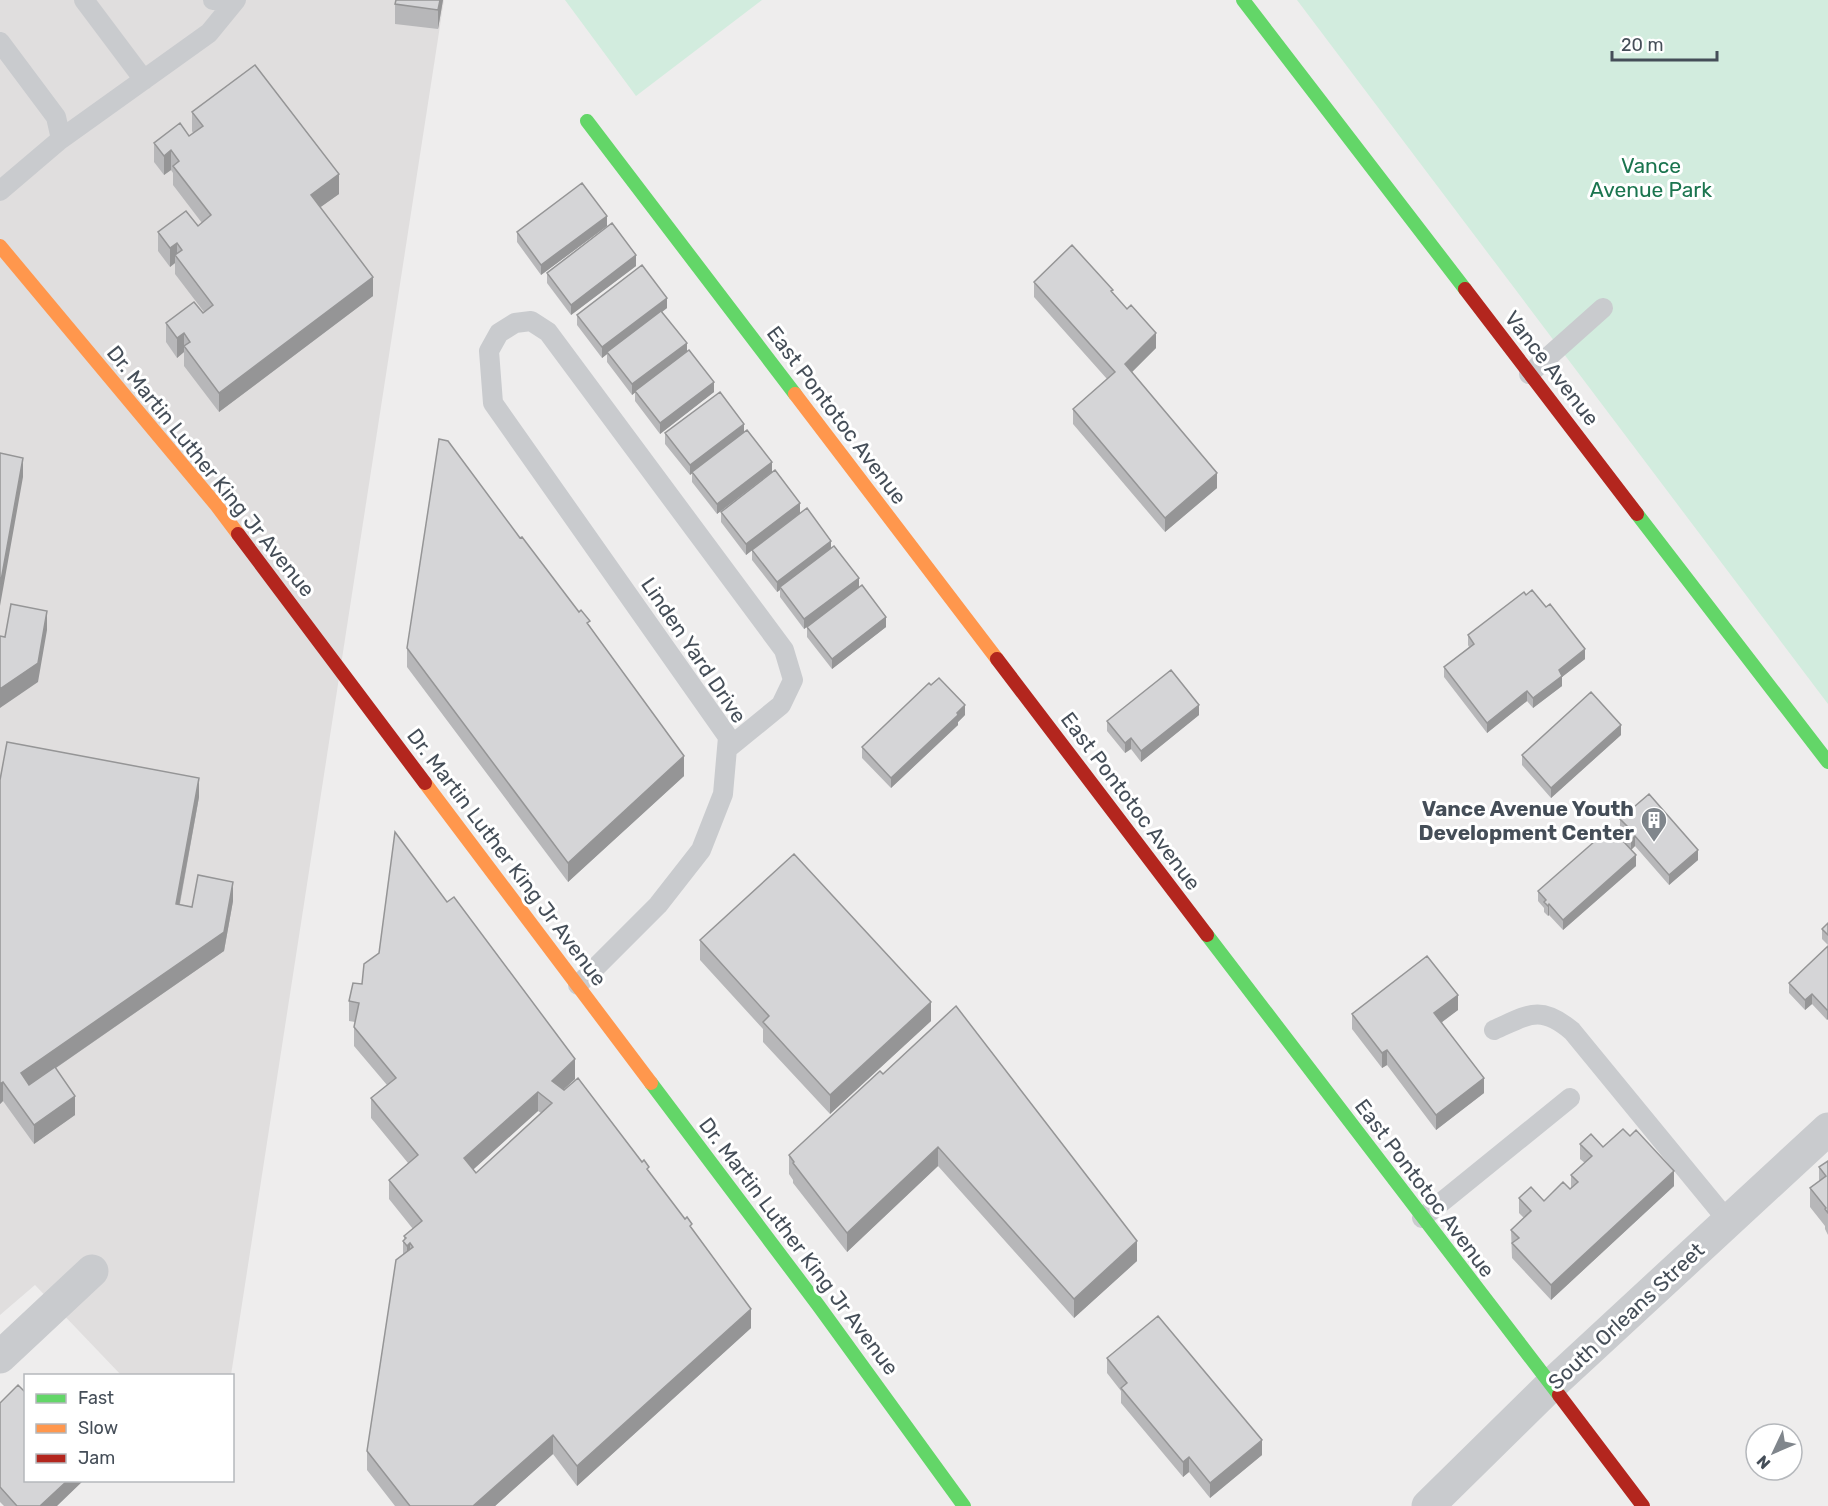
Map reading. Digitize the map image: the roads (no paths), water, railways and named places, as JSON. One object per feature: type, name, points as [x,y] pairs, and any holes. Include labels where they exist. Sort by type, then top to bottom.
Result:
[{"type":"street","name":"Vance Avenue","points":[[1243,0],[1828,762]]},
{"type":"street","name":"East Pontotoc Avenue","points":[[587,121],[1643,1506]]},
{"type":"street","name":"Dr. Martin Luther King Jr Avenue","points":[[0,246],[217,506],[818,1305],[964,1506]]},
{"type":"street","name":"South Orleans Street","points":[[1428,1506],[1550,1386],[1828,1129]]},
{"type":"street","points":[[0,1357],[92,1271]]},
{"type":"lane","points":[[84,0],[144,80]]},
{"type":"lane","points":[[213,0],[236,0]]},
{"type":"lane","points":[[0,191],[61,139],[209,33],[236,0]]},
{"type":"lane","points":[[0,42],[56,117],[61,139]]},
{"type":"lane","points":[[1530,374],[1603,308]]},
{"type":"lane","name":"Linden Yard Drive","points":[[578,985],[658,905],[701,850],[723,794],[728,737],[493,403],[489,351],[499,333],[515,323],[531,321],[548,332],[784,650],[794,680],[781,705],[727,749]]},
{"type":"lane","points":[[1494,1030],[1532,1013],[1558,1019],[1572,1031],[1728,1221]]},
{"type":"lane","points":[[1422,1218],[1570,1098]]},
{"type":"place","name":"Vance Avenue Youth Development Center","points":[[1654,843]]},
{"type":"park label","name":"Vance Avenue Park","points":[[1651,177]]}]
